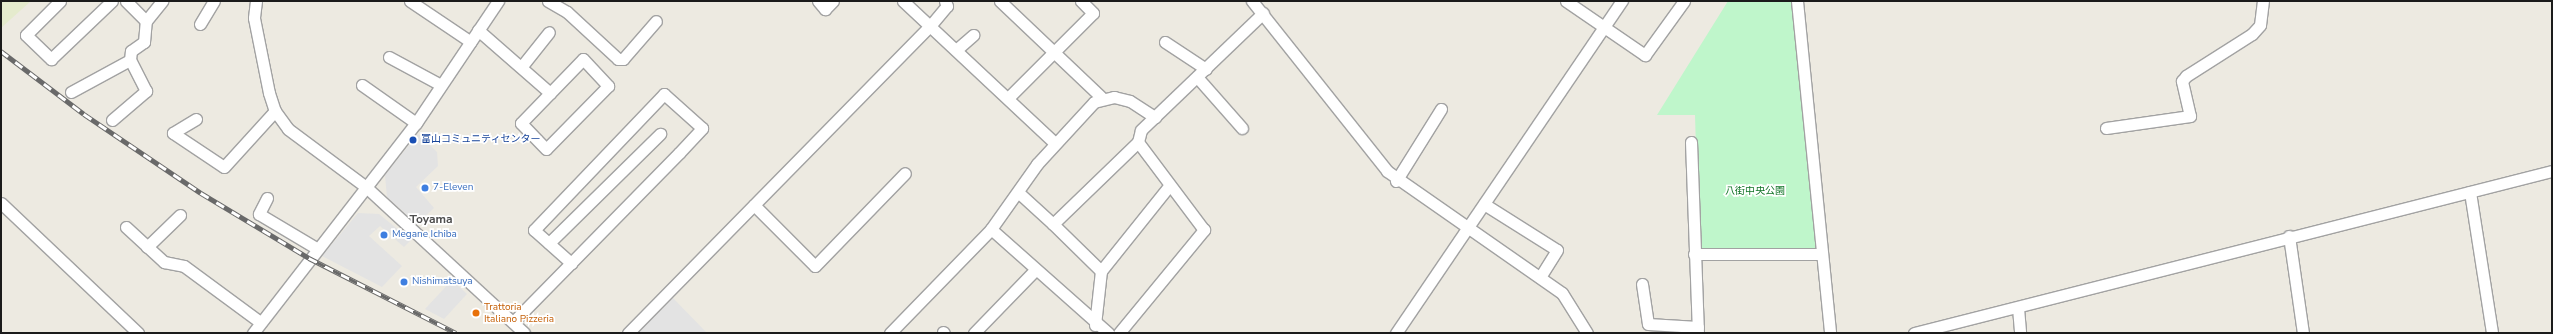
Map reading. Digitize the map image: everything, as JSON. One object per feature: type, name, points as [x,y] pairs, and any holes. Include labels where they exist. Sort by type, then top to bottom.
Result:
[{"type":"street","points":[[60,1],[26,35],[51,59],[112,1]]},
{"type":"street","points":[[126,1],[146,21]]},
{"type":"street","points":[[112,120],[146,90],[130,60],[131,51],[144,42],[146,21],[162,1]]},
{"type":"street","points":[[200,24],[214,1]]},
{"type":"street","points":[[256,1],[254,18],[275,111],[288,129],[366,187],[524,333]]},
{"type":"street","points":[[410,1],[471,42]]},
{"type":"street","points":[[253,333],[316,248],[416,123],[498,1]]},
{"type":"street","points":[[548,1],[567,12],[618,59],[623,59],[656,21]]},
{"type":"street","points":[[818,1],[825,9],[833,1]]},
{"type":"street","points":[[903,1],[1055,143]]},
{"type":"street","points":[[628,333],[930,26],[947,6],[945,1]]},
{"type":"street","points":[[1000,1],[1101,97],[1130,101],[1155,116]]},
{"type":"street","points":[[1008,98],[1055,53],[1093,13],[1081,1]]},
{"type":"street","points":[[1252,1],[1396,181],[1562,293],[1587,333]]},
{"type":"street","points":[[1566,1],[1645,55],[1684,1]]},
{"type":"street","points":[[1396,333],[1622,1]]},
{"type":"street","points":[[1797,1],[1830,333]]},
{"type":"street","points":[[2106,128],[2190,116],[2182,81],[2186,76],[2252,34],[2260,25],[2263,1]]},
{"type":"street","points":[[1053,224],[1138,142],[1141,130],[1263,13]]},
{"type":"street","points":[[478,30],[522,66],[550,93]]},
{"type":"street","points":[[522,66],[549,32]]},
{"type":"street","points":[[956,50],[973,35]]},
{"type":"street","points":[[1165,42],[1206,69]]},
{"type":"street","points":[[389,58],[441,85]]},
{"type":"street","points":[[583,59],[608,86],[546,149],[521,123],[550,93],[583,59]]},
{"type":"street","points":[[70,92],[130,60]]},
{"type":"street","points":[[1197,77],[1242,128]]},
{"type":"street","points":[[362,85],[416,123]]},
{"type":"street","points":[[513,322],[571,263],[702,128],[664,94],[534,230],[571,263]]},
{"type":"street","points":[[890,333],[991,229],[1055,143],[1101,97]]},
{"type":"street","points":[[1396,181],[1441,110]]},
{"type":"street","points":[[196,118],[173,133],[224,167],[275,111]]},
{"type":"street","points":[[548,243],[660,134]]},
{"type":"street","points":[[1120,333],[1204,230],[1169,186],[1138,142]]},
{"type":"street","points":[[1642,284],[1648,324],[1698,330],[1691,142]]},
{"type":"street","points":[[1914,333],[2018,308],[2289,236],[2552,171]]},
{"type":"street","points":[[754,205],[815,266],[905,173]]},
{"type":"street","points":[[1096,324],[1101,271],[1169,186]]},
{"type":"street","points":[[2470,192],[2492,333]]},
{"type":"street","points":[[1019,193],[1101,271]]},
{"type":"street","points":[[267,198],[259,214],[316,248]]},
{"type":"street","points":[[1,203],[138,333]]},
{"type":"street","points":[[1484,204],[1557,250],[1540,277]]},
{"type":"street","points":[[147,247],[180,215]]},
{"type":"street","points":[[126,227],[164,262],[184,266],[260,322]]},
{"type":"street","points":[[991,229],[1035,270],[1108,333]]},
{"type":"street","points":[[2289,236],[2303,333]]},
{"type":"street","points":[[1694,254],[1822,254]]},
{"type":"street","points":[[974,333],[1035,270]]},
{"type":"street","points":[[2018,308],[2020,333]]},
{"type":"green space","points":[[1,1],[31,1],[1,28]]},
{"type":"green space","name":"八街中央公園","points":[[1728,1],[1793,1],[1819,251],[1699,251],[1695,115],[1657,115]]},
{"type":"shaded area","points":[[418,134],[437,152],[438,166],[416,187],[434,208],[417,224],[387,197],[385,175]]},
{"type":"shaded area","points":[[358,213],[379,214],[411,240],[404,247],[380,226],[369,236],[402,266],[382,287],[322,256]]},
{"type":"shaded area","points":[[452,280],[467,294],[444,319],[425,309]]},
{"type":"shaded area","points":[[673,298],[707,333],[638,333]]},
{"type":"railway","points":[[1,51],[84,114],[201,193],[309,258],[456,333]]},
{"type":"place","name":"富山コミュニティセンター","points":[[413,140]]},
{"type":"place","name":"7-Eleven","points":[[425,188]]},
{"type":"place","name":"Megane Ichiba","points":[[384,235]]},
{"type":"place","name":"Nishimatsuya","points":[[404,282]]},
{"type":"place","name":"Trattoria Italiano Pizzeria","points":[[476,313]]},
{"type":"district","name":"Toyama","points":[[431,220]]}]
